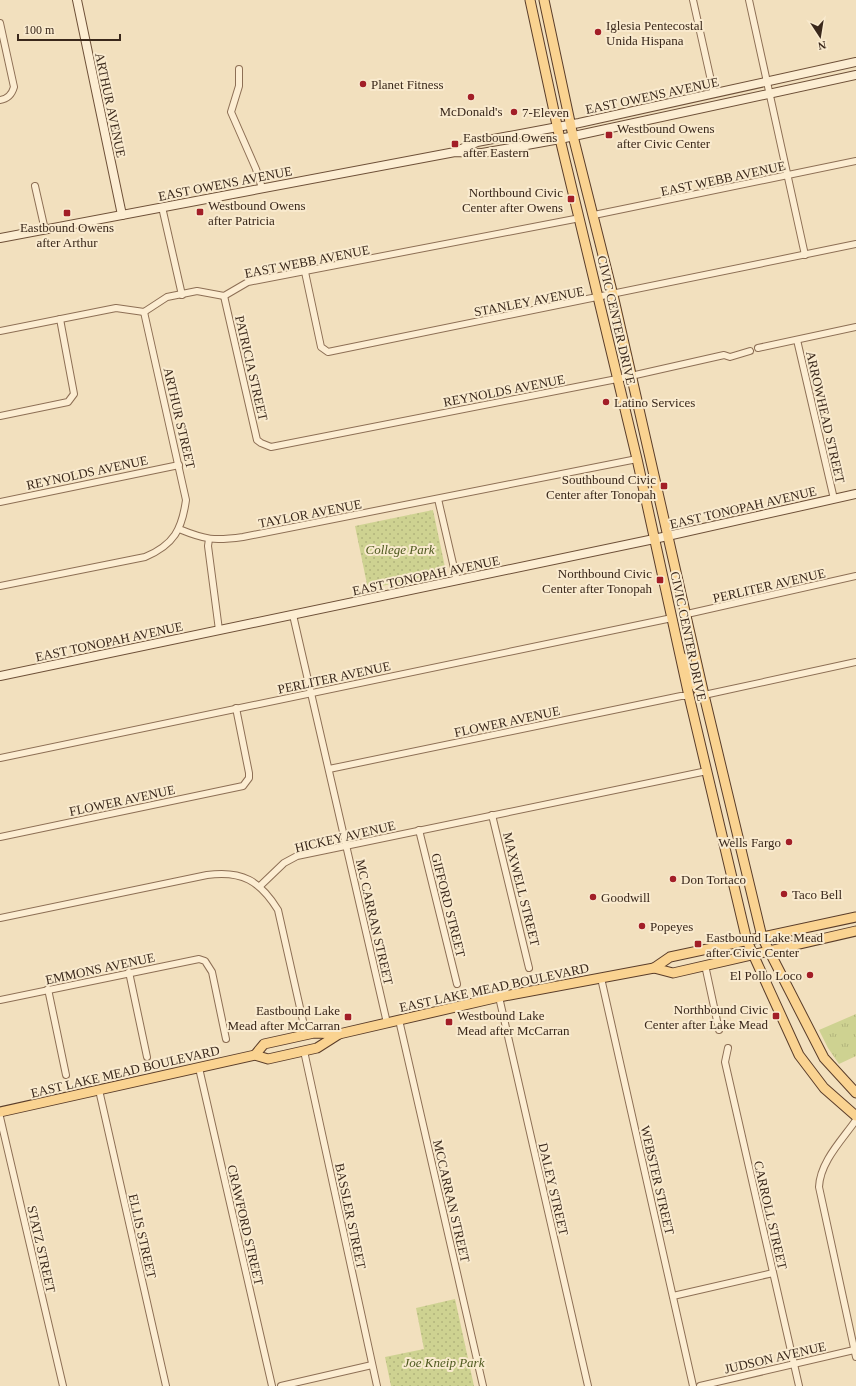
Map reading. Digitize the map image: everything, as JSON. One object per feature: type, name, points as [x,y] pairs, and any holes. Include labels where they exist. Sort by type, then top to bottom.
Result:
[{"type":"main road","name":"ARTHUR AVENUE","points":[[76,0],[122,215]]},
{"type":"main road","name":"CIVIC CENTER DRIVE","points":[[530,0],[559,133],[747,941],[799,1055],[824,1088],[856,1116]]},
{"type":"main road","name":"CIVIC CENTER DRIVE","points":[[544,0],[572,130],[613,295],[687,614],[704,695],[762,937],[824,1058],[856,1093]]},
{"type":"main road","name":"EAST OWENS AVENUE","points":[[0,238],[455,152],[482,153],[572,130],[769,88],[856,62]]},
{"type":"main road","name":"EAST OWENS AVENUE","points":[[455,152],[477,142],[559,133],[714,94],[769,88],[856,75]]},
{"type":"main road","name":"EAST TONOPAH AVENUE","points":[[0,676],[457,581],[856,494]]},
{"type":"main road","points":[[680,654],[688,664],[695,687],[704,695]]},
{"type":"main road","points":[[689,696],[693,697],[700,703],[713,733]]},
{"type":"main road","name":"EAST LAKE MEAD BOULEVARD","points":[[255,1055],[264,1044],[314,1033],[339,1034],[499,997],[654,968],[670,957],[856,917]]},
{"type":"main road","name":"EAST LAKE MEAD BOULEVARD","points":[[654,968],[673,973],[856,931]]},
{"type":"main road","name":"EAST LAKE MEAD BOULEVARD","points":[[0,1112],[255,1055],[268,1059],[304,1051],[317,1048],[339,1034]]},
{"type":"street","points":[[693,0],[714,94]]},
{"type":"street","points":[[749,0],[805,255]]},
{"type":"street","points":[[0,23],[14,87],[12,93],[4,100],[0,100]]},
{"type":"street","points":[[239,70],[239,86],[231,112],[256,169],[262,188]]},
{"type":"street","name":"EAST WEBB AVENUE","points":[[594,215],[856,161]]},
{"type":"street","points":[[35,186],[44,230]]},
{"type":"street","points":[[162,207],[182,295]]},
{"type":"street","name":"EAST WEBB AVENUE","points":[[224,296],[248,282],[580,218]]},
{"type":"street","name":"STANLEY AVENUE","points":[[305,272],[321,347],[328,352],[613,295],[856,244]]},
{"type":"street","points":[[0,331],[116,308],[144,312],[167,298],[197,291],[224,296]]},
{"type":"street","name":"PATRICIA STREET","points":[[224,296],[257,440],[260,443]]},
{"type":"street","name":"ARTHUR STREET","points":[[144,312],[186,500],[183,521],[179,529]]},
{"type":"street","points":[[0,416],[68,402],[74,394],[60,319]]},
{"type":"street","points":[[758,348],[856,327]]},
{"type":"street","name":"ARROWHEAD STREET","points":[[798,340],[834,499]]},
{"type":"street","name":"REYNOLDS AVENUE","points":[[260,443],[271,447],[632,376],[724,355],[730,357],[750,351]]},
{"type":"street","name":"TAYLOR AVENUE","points":[[179,529],[209,539],[220,540],[243,537],[636,459]]},
{"type":"street","name":"REYNOLDS AVENUE","points":[[0,502],[179,465]]},
{"type":"street","points":[[438,499],[457,581]]},
{"type":"street","points":[[0,586],[145,557],[157,552],[173,538],[179,529]]},
{"type":"street","points":[[209,539],[208,546],[220,630]]},
{"type":"street","name":"PERLITER AVENUE","points":[[687,614],[856,576]]},
{"type":"street","name":"MC CARRAN STREET","points":[[293,615],[387,1023]]},
{"type":"street","name":"PERLITER AVENUE","points":[[0,758],[672,618]]},
{"type":"street","points":[[704,695],[856,662]]},
{"type":"street","name":"FLOWER AVENUE","points":[[329,769],[681,696],[689,696]]},
{"type":"street","name":"FLOWER AVENUE","points":[[0,837],[243,786],[247,782],[249,773],[236,708]]},
{"type":"street","name":"HICKEY AVENUE","points":[[260,886],[284,863],[297,856],[707,771]]},
{"type":"street","name":"MAXWELL STREET","points":[[492,815],[529,968]]},
{"type":"street","name":"GIFFORD STREET","points":[[419,830],[457,984]]},
{"type":"street","points":[[0,918],[222,873],[239,876],[260,886],[269,895],[280,916],[303,1021]]},
{"type":"street","name":"EMMONS AVENUE","points":[[0,1000],[199,959],[205,961],[212,972],[226,1038]]},
{"type":"street","points":[[705,965],[719,1030]]},
{"type":"street","points":[[130,972],[148,1057]]},
{"type":"street","name":"WEBSTER STREET","points":[[600,978],[693,1386]]},
{"type":"street","points":[[48,989],[66,1075]]},
{"type":"street","name":"DALEY STREET","points":[[499,997],[588,1386]]},
{"type":"street","name":"MCCARRAN STREET","points":[[399,1020],[482,1386]]},
{"type":"street","name":"CARROLL STREET","points":[[728,1048],[724,1062],[799,1386]]},
{"type":"street","name":"BASSLER STREET","points":[[304,1051],[377,1386]]},
{"type":"street","name":"CRAWFORD STREET","points":[[199,1068],[272,1386]]},
{"type":"street","name":"ELLIS STREET","points":[[99,1090],[166,1386]]},
{"type":"street","name":"STATZ STREET","points":[[0,1117],[62,1386]]},
{"type":"street","points":[[855,1354],[818,1187],[819,1177],[823,1168],[856,1120]]},
{"type":"street","points":[[673,1296],[773,1273]]},
{"type":"street","name":"JUDSON AVENUE","points":[[700,1386],[794,1364],[855,1354]]},
{"type":"street","points":[[281,1386],[372,1365]]},
{"type":"green space","name":"College Park","points":[[433,510],[446,572],[368,589],[355,526]]},
{"type":"green space","points":[[856,1014],[856,1056],[839,1064],[828,1048],[819,1030]]},
{"type":"green space","name":"Joe Kneip Park","points":[[455,1299],[474,1386],[391,1386],[385,1357],[424,1349],[416,1308]]},
{"type":"place","name":"Iglesia Pentecostal Unida Hispana","points":[[598,32]]},
{"type":"place","name":"Planet Fitness","points":[[363,84]]},
{"type":"place","name":"McDonald's","points":[[471,97]]},
{"type":"place","name":"7-Eleven","points":[[514,112]]},
{"type":"place","name":"Westbound Owens after Civic Center","points":[[609,135]]},
{"type":"place","name":"Eastbound Owens after Eastern","points":[[455,144]]},
{"type":"place","name":"Northbound Civic Center after Owens","points":[[571,199]]},
{"type":"place","name":"Westbound Owens after Patricia","points":[[200,212]]},
{"type":"place","name":"Eastbound Owens after Arthur","points":[[67,213]]},
{"type":"place","name":"Latino Services","points":[[606,402]]},
{"type":"place","name":"Southbound Civic Center after Tonopah","points":[[664,486]]},
{"type":"place","name":"Northbound Civic Center after Tonopah","points":[[660,580]]},
{"type":"place","name":"Wells Fargo","points":[[789,842]]},
{"type":"place","name":"Don Tortaco","points":[[673,879]]},
{"type":"place","name":"Taco Bell","points":[[784,894]]},
{"type":"place","name":"Goodwill","points":[[593,897]]},
{"type":"place","name":"Popeyes","points":[[642,926]]},
{"type":"place","name":"Eastbound Lake Mead after Civic Center","points":[[698,944]]},
{"type":"place","name":"El Pollo Loco","points":[[810,975]]},
{"type":"place","name":"Northbound Civic Center after Lake Mead","points":[[776,1016]]},
{"type":"place","name":"Eastbound Lake Mead after McCarran","points":[[348,1017]]},
{"type":"place","name":"Westbound Lake Mead after McCarran","points":[[449,1022]]}]
